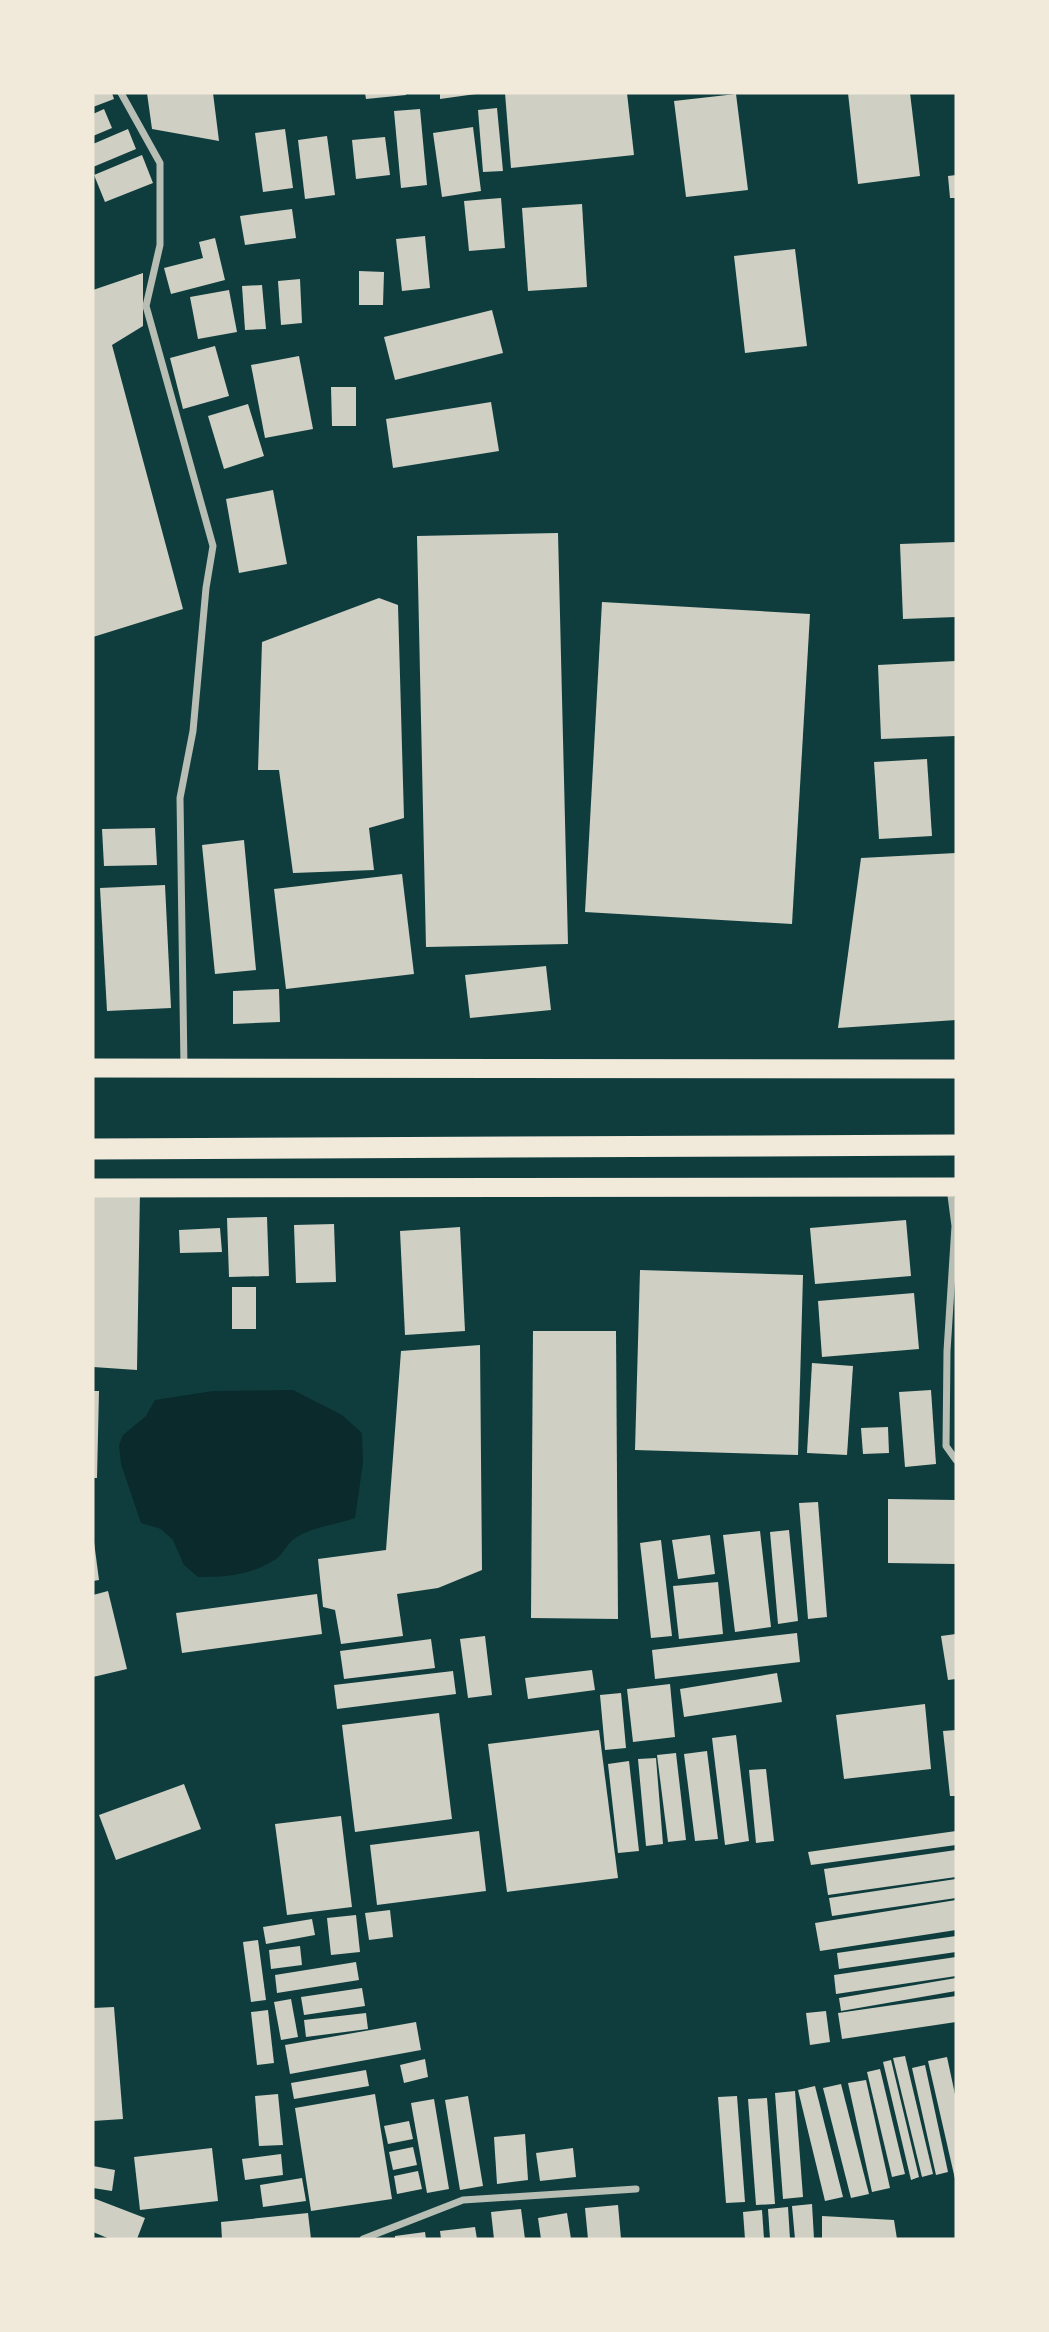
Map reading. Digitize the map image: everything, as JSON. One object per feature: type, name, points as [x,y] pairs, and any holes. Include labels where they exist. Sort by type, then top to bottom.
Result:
[{"type":"highway","points":[[93,1068],[956,1069]]},
{"type":"highway","points":[[93,1149],[956,1145]]},
{"type":"highway","points":[[93,1188],[953,1187]]},
{"type":"street","points":[[121,93],[160,163],[160,244],[146,306],[213,546],[206,588],[193,731],[180,798],[184,1068]]},
{"type":"street","points":[[953,1187],[956,1226],[947,1351],[946,1446],[956,1460]]},
{"type":"street","points":[[363,2239],[463,2200],[636,2189]]},
{"type":"water","points":[[293,1390],[342,1415],[362,1433],[363,1463],[355,1518],[300,1535],[276,1559],[258,1569],[229,1576],[198,1577],[184,1565],[173,1540],[161,1529],[141,1523],[121,1464],[119,1445],[123,1435],[146,1416],[155,1400],[213,1391]]},
{"type":"building","points":[[93,93],[112,93],[114,99],[93,107]]},
{"type":"building","points":[[147,93],[213,93],[219,141],[152,129]]},
{"type":"building","points":[[365,93],[406,93],[406,95],[366,99]]},
{"type":"building","points":[[440,93],[476,93],[476,94],[440,99]]},
{"type":"building","points":[[505,93],[627,93],[634,155],[511,168]]},
{"type":"building","points":[[848,93],[910,93],[920,176],[858,184]]},
{"type":"building","points":[[736,94],[748,190],[686,197],[674,101]]},
{"type":"building","points":[[497,108],[503,171],[483,172],[478,110]]},
{"type":"building","points":[[104,109],[112,128],[93,136],[93,114]]},
{"type":"building","points":[[420,109],[427,185],[401,188],[394,111]]},
{"type":"building","points":[[473,127],[481,191],[442,197],[433,133]]},
{"type":"building","points":[[128,129],[136,149],[93,167],[93,144]]},
{"type":"building","points":[[285,129],[293,188],[263,192],[255,133]]},
{"type":"building","points":[[327,136],[335,195],[305,199],[298,140]]},
{"type":"building","points":[[385,137],[390,175],[356,179],[352,140]]},
{"type":"building","points":[[142,155],[153,183],[105,202],[94,175]]},
{"type":"building","points":[[956,175],[956,198],[950,198],[948,176]]},
{"type":"building","points":[[501,198],[505,248],[469,251],[464,201]]},
{"type":"building","points":[[582,204],[587,287],[528,291],[522,208]]},
{"type":"building","points":[[292,209],[296,238],[245,245],[240,216]]},
{"type":"building","points":[[425,236],[430,288],[402,291],[396,239]]},
{"type":"building","points":[[215,238],[225,280],[171,294],[164,268],[203,258],[199,242]]},
{"type":"building","points":[[795,249],[807,346],[745,353],[734,256]]},
{"type":"building","points":[[359,271],[384,272],[383,305],[359,305]]},
{"type":"building","points":[[143,273],[143,326],[112,345],[183,609],[93,637],[93,290]]},
{"type":"building","points":[[300,279],[302,323],[281,325],[278,281]]},
{"type":"building","points":[[262,285],[266,329],[245,330],[242,286]]},
{"type":"building","points":[[229,290],[237,332],[198,339],[190,297]]},
{"type":"building","points":[[492,310],[503,353],[395,380],[384,337]]},
{"type":"building","points":[[215,346],[229,396],[183,409],[170,358]]},
{"type":"building","points":[[299,356],[313,429],[265,438],[251,365]]},
{"type":"building","points":[[331,387],[356,387],[356,426],[332,426]]},
{"type":"building","points":[[491,402],[499,451],[393,468],[386,419]]},
{"type":"building","points":[[248,404],[264,456],[224,469],[208,416]]},
{"type":"building","points":[[273,490],[287,564],[239,573],[226,499]]},
{"type":"building","points":[[558,533],[568,944],[426,947],[417,536]]},
{"type":"building","points":[[956,542],[956,617],[903,619],[900,544]]},
{"type":"building","points":[[379,598],[398,605],[404,818],[369,828],[374,870],[293,873],[279,770],[258,770],[262,642]]},
{"type":"building","points":[[602,602],[810,614],[792,924],[585,912]]},
{"type":"building","points":[[956,661],[956,736],[881,739],[878,665]]},
{"type":"building","points":[[927,759],[932,836],[879,839],[874,762]]},
{"type":"building","points":[[155,828],[157,865],[104,866],[102,829]]},
{"type":"building","points":[[244,840],[256,970],[215,974],[202,845]]},
{"type":"building","points":[[956,853],[956,1020],[838,1028],[861,858]]},
{"type":"building","points":[[402,874],[414,974],[286,989],[274,889]]},
{"type":"building","points":[[165,885],[171,1008],[107,1011],[100,888]]},
{"type":"building","points":[[546,966],[551,1010],[470,1018],[465,975]]},
{"type":"building","points":[[279,989],[280,1022],[233,1024],[233,991]]},
{"type":"building","points":[[140,1190],[137,1370],[93,1367],[93,1197]]},
{"type":"building","points":[[267,1217],[269,1276],[229,1277],[227,1218]]},
{"type":"building","points":[[906,1220],[911,1276],[815,1284],[810,1228]]},
{"type":"building","points":[[334,1224],[336,1282],[296,1283],[294,1225]]},
{"type":"building","points":[[460,1227],[465,1331],[405,1335],[400,1231]]},
{"type":"building","points":[[220,1228],[222,1252],[180,1253],[179,1230]]},
{"type":"building","points":[[640,1270],[803,1275],[798,1455],[635,1450]]},
{"type":"building","points":[[232,1287],[256,1287],[256,1329],[232,1329]]},
{"type":"building","points":[[914,1293],[919,1349],[822,1357],[818,1301]]},
{"type":"building","points":[[533,1331],[616,1331],[618,1619],[531,1618]]},
{"type":"building","points":[[480,1345],[482,1570],[438,1588],[397,1594],[403,1636],[341,1644],[335,1610],[323,1607],[318,1559],[386,1550],[401,1351]]},
{"type":"building","points":[[812,1363],[853,1366],[847,1455],[807,1453]]},
{"type":"building","points":[[931,1390],[936,1464],[905,1467],[899,1392]]},
{"type":"building","points":[[93,1391],[99,1391],[97,1478],[93,1478]]},
{"type":"building","points":[[888,1427],[889,1453],[863,1454],[861,1428]]},
{"type":"building","points":[[888,1499],[956,1500],[956,1564],[888,1563]]},
{"type":"building","points":[[818,1502],[827,1617],[808,1619],[799,1503]]},
{"type":"building","points":[[789,1530],[798,1621],[778,1624],[770,1532]]},
{"type":"building","points":[[760,1531],[771,1627],[735,1632],[723,1535]]},
{"type":"building","points":[[710,1535],[715,1574],[678,1579],[672,1540]]},
{"type":"building","points":[[661,1540],[672,1636],[651,1638],[640,1543]]},
{"type":"building","points":[[93,1543],[99,1580],[93,1581]]},
{"type":"building","points":[[718,1582],[723,1634],[679,1639],[673,1586]]},
{"type":"building","points":[[108,1591],[127,1669],[93,1677],[93,1595]]},
{"type":"building","points":[[317,1594],[322,1634],[182,1653],[176,1613]]},
{"type":"building","points":[[797,1633],[800,1662],[655,1679],[652,1650]]},
{"type":"building","points":[[956,1634],[956,1679],[948,1680],[941,1636]]},
{"type":"building","points":[[485,1636],[492,1695],[468,1698],[460,1639]]},
{"type":"building","points":[[431,1639],[435,1668],[344,1679],[340,1651]]},
{"type":"building","points":[[592,1670],[595,1690],[528,1699],[525,1678]]},
{"type":"building","points":[[453,1671],[456,1694],[337,1709],[334,1685]]},
{"type":"building","points":[[777,1673],[782,1702],[684,1717],[680,1689]]},
{"type":"building","points":[[670,1684],[675,1737],[633,1742],[627,1689]]},
{"type":"building","points":[[621,1693],[626,1748],[605,1750],[600,1695]]},
{"type":"building","points":[[925,1704],[931,1769],[844,1779],[836,1715]]},
{"type":"building","points":[[439,1713],[452,1819],[355,1832],[342,1725]]},
{"type":"building","points":[[599,1730],[618,1878],[507,1892],[488,1744]]},
{"type":"building","points":[[956,1730],[956,1796],[950,1796],[943,1731]]},
{"type":"building","points":[[736,1735],[749,1841],[725,1845],[712,1738]]},
{"type":"building","points":[[707,1751],[718,1839],[695,1841],[684,1754]]},
{"type":"building","points":[[676,1753],[686,1840],[668,1842],[657,1755]]},
{"type":"building","points":[[656,1758],[663,1844],[646,1846],[638,1759]]},
{"type":"building","points":[[629,1761],[639,1851],[618,1853],[608,1764]]},
{"type":"building","points":[[766,1769],[774,1841],[756,1843],[749,1770]]},
{"type":"building","points":[[184,1784],[201,1829],[116,1860],[99,1815]]},
{"type":"building","points":[[341,1816],[352,1907],[287,1915],[275,1824]]},
{"type":"building","points":[[479,1831],[486,1891],[377,1905],[370,1845]]},
{"type":"building","points":[[956,1831],[956,1845],[811,1865],[808,1852]]},
{"type":"building","points":[[956,1850],[956,1877],[828,1895],[824,1869]]},
{"type":"building","points":[[956,1879],[956,1898],[832,1916],[829,1898]]},
{"type":"building","points":[[956,1900],[956,1930],[820,1951],[815,1923]]},
{"type":"building","points":[[390,1910],[393,1937],[369,1940],[365,1913]]},
{"type":"building","points":[[356,1915],[360,1952],[331,1955],[327,1918]]},
{"type":"building","points":[[312,1919],[315,1935],[266,1944],[263,1927]]},
{"type":"building","points":[[956,1936],[956,1952],[839,1969],[837,1953]]},
{"type":"building","points":[[258,1940],[266,2000],[251,2002],[243,1942]]},
{"type":"building","points":[[300,1946],[302,1965],[271,1969],[269,1950]]},
{"type":"building","points":[[956,1957],[956,1976],[836,1994],[834,1975]]},
{"type":"building","points":[[356,1962],[359,1980],[277,1993],[275,1975]]},
{"type":"building","points":[[956,1978],[956,1991],[841,2011],[839,1998]]},
{"type":"building","points":[[362,1988],[365,2006],[304,2015],[301,1997]]},
{"type":"building","points":[[956,1996],[956,2022],[842,2039],[838,2013]]},
{"type":"building","points":[[291,1999],[298,2037],[281,2040],[274,2002]]},
{"type":"building","points":[[114,2007],[123,2119],[93,2121],[93,2008]]},
{"type":"building","points":[[268,2010],[274,2063],[257,2065],[251,2012]]},
{"type":"building","points":[[826,2011],[830,2042],[810,2045],[806,2013]]},
{"type":"building","points":[[366,2013],[368,2029],[306,2037],[304,2020]]},
{"type":"building","points":[[416,2022],[421,2050],[290,2074],[285,2045]]},
{"type":"building","points":[[905,2056],[933,2174],[922,2177],[893,2058]]},
{"type":"building","points":[[947,2057],[956,2099],[955,2179],[928,2061]]},
{"type":"building","points":[[425,2059],[428,2077],[404,2083],[400,2065]]},
{"type":"building","points":[[891,2060],[919,2177],[911,2180],[883,2062]]},
{"type":"building","points":[[925,2065],[948,2172],[936,2175],[912,2068]]},
{"type":"building","points":[[880,2069],[905,2174],[892,2177],[867,2072]]},
{"type":"building","points":[[366,2070],[369,2086],[294,2099],[291,2083]]},
{"type":"building","points":[[866,2080],[890,2188],[872,2192],[848,2083]]},
{"type":"building","points":[[841,2084],[869,2194],[851,2198],[823,2088]]},
{"type":"building","points":[[815,2086],[843,2197],[825,2201],[798,2090]]},
{"type":"building","points":[[795,2091],[803,2197],[783,2199],[775,2093]]},
{"type":"building","points":[[278,2094],[283,2145],[259,2146],[255,2096]]},
{"type":"building","points":[[375,2094],[392,2199],[311,2211],[295,2108]]},
{"type":"building","points":[[468,2096],[483,2186],[460,2190],[445,2100]]},
{"type":"building","points":[[737,2096],[745,2202],[726,2203],[718,2097]]},
{"type":"building","points":[[767,2098],[775,2204],[756,2205],[748,2099]]},
{"type":"building","points":[[434,2099],[449,2189],[427,2193],[411,2103]]},
{"type":"building","points":[[409,2121],[413,2139],[388,2144],[384,2126]]},
{"type":"building","points":[[525,2134],[528,2180],[497,2184],[494,2137]]},
{"type":"building","points":[[413,2147],[417,2165],[393,2170],[389,2152]]},
{"type":"building","points":[[212,2148],[218,2201],[140,2210],[134,2157]]},
{"type":"building","points":[[573,2148],[576,2177],[540,2181],[536,2153]]},
{"type":"building","points":[[281,2154],[283,2175],[245,2180],[242,2159]]},
{"type":"building","points":[[93,2166],[115,2170],[112,2191],[93,2188]]},
{"type":"building","points":[[418,2171],[422,2189],[397,2194],[394,2176]]},
{"type":"building","points":[[302,2178],[306,2201],[263,2207],[260,2185]]},
{"type":"building","points":[[93,2198],[145,2218],[137,2239],[110,2239],[93,2232]]},
{"type":"building","points":[[812,2204],[814,2239],[795,2239],[792,2206]]},
{"type":"building","points":[[618,2205],[621,2239],[588,2239],[585,2208]]},
{"type":"building","points":[[788,2207],[790,2239],[770,2239],[768,2209]]},
{"type":"building","points":[[521,2209],[525,2239],[494,2239],[491,2212]]},
{"type":"building","points":[[762,2210],[764,2239],[745,2239],[743,2212]]},
{"type":"building","points":[[308,2213],[311,2239],[222,2239],[221,2222]]},
{"type":"building","points":[[567,2213],[571,2239],[541,2239],[538,2218]]},
{"type":"building","points":[[822,2216],[894,2220],[897,2239],[822,2239]]},
{"type":"building","points":[[475,2227],[477,2239],[441,2239],[440,2231]]},
{"type":"building","points":[[425,2232],[426,2239],[395,2239],[395,2236]]}]
